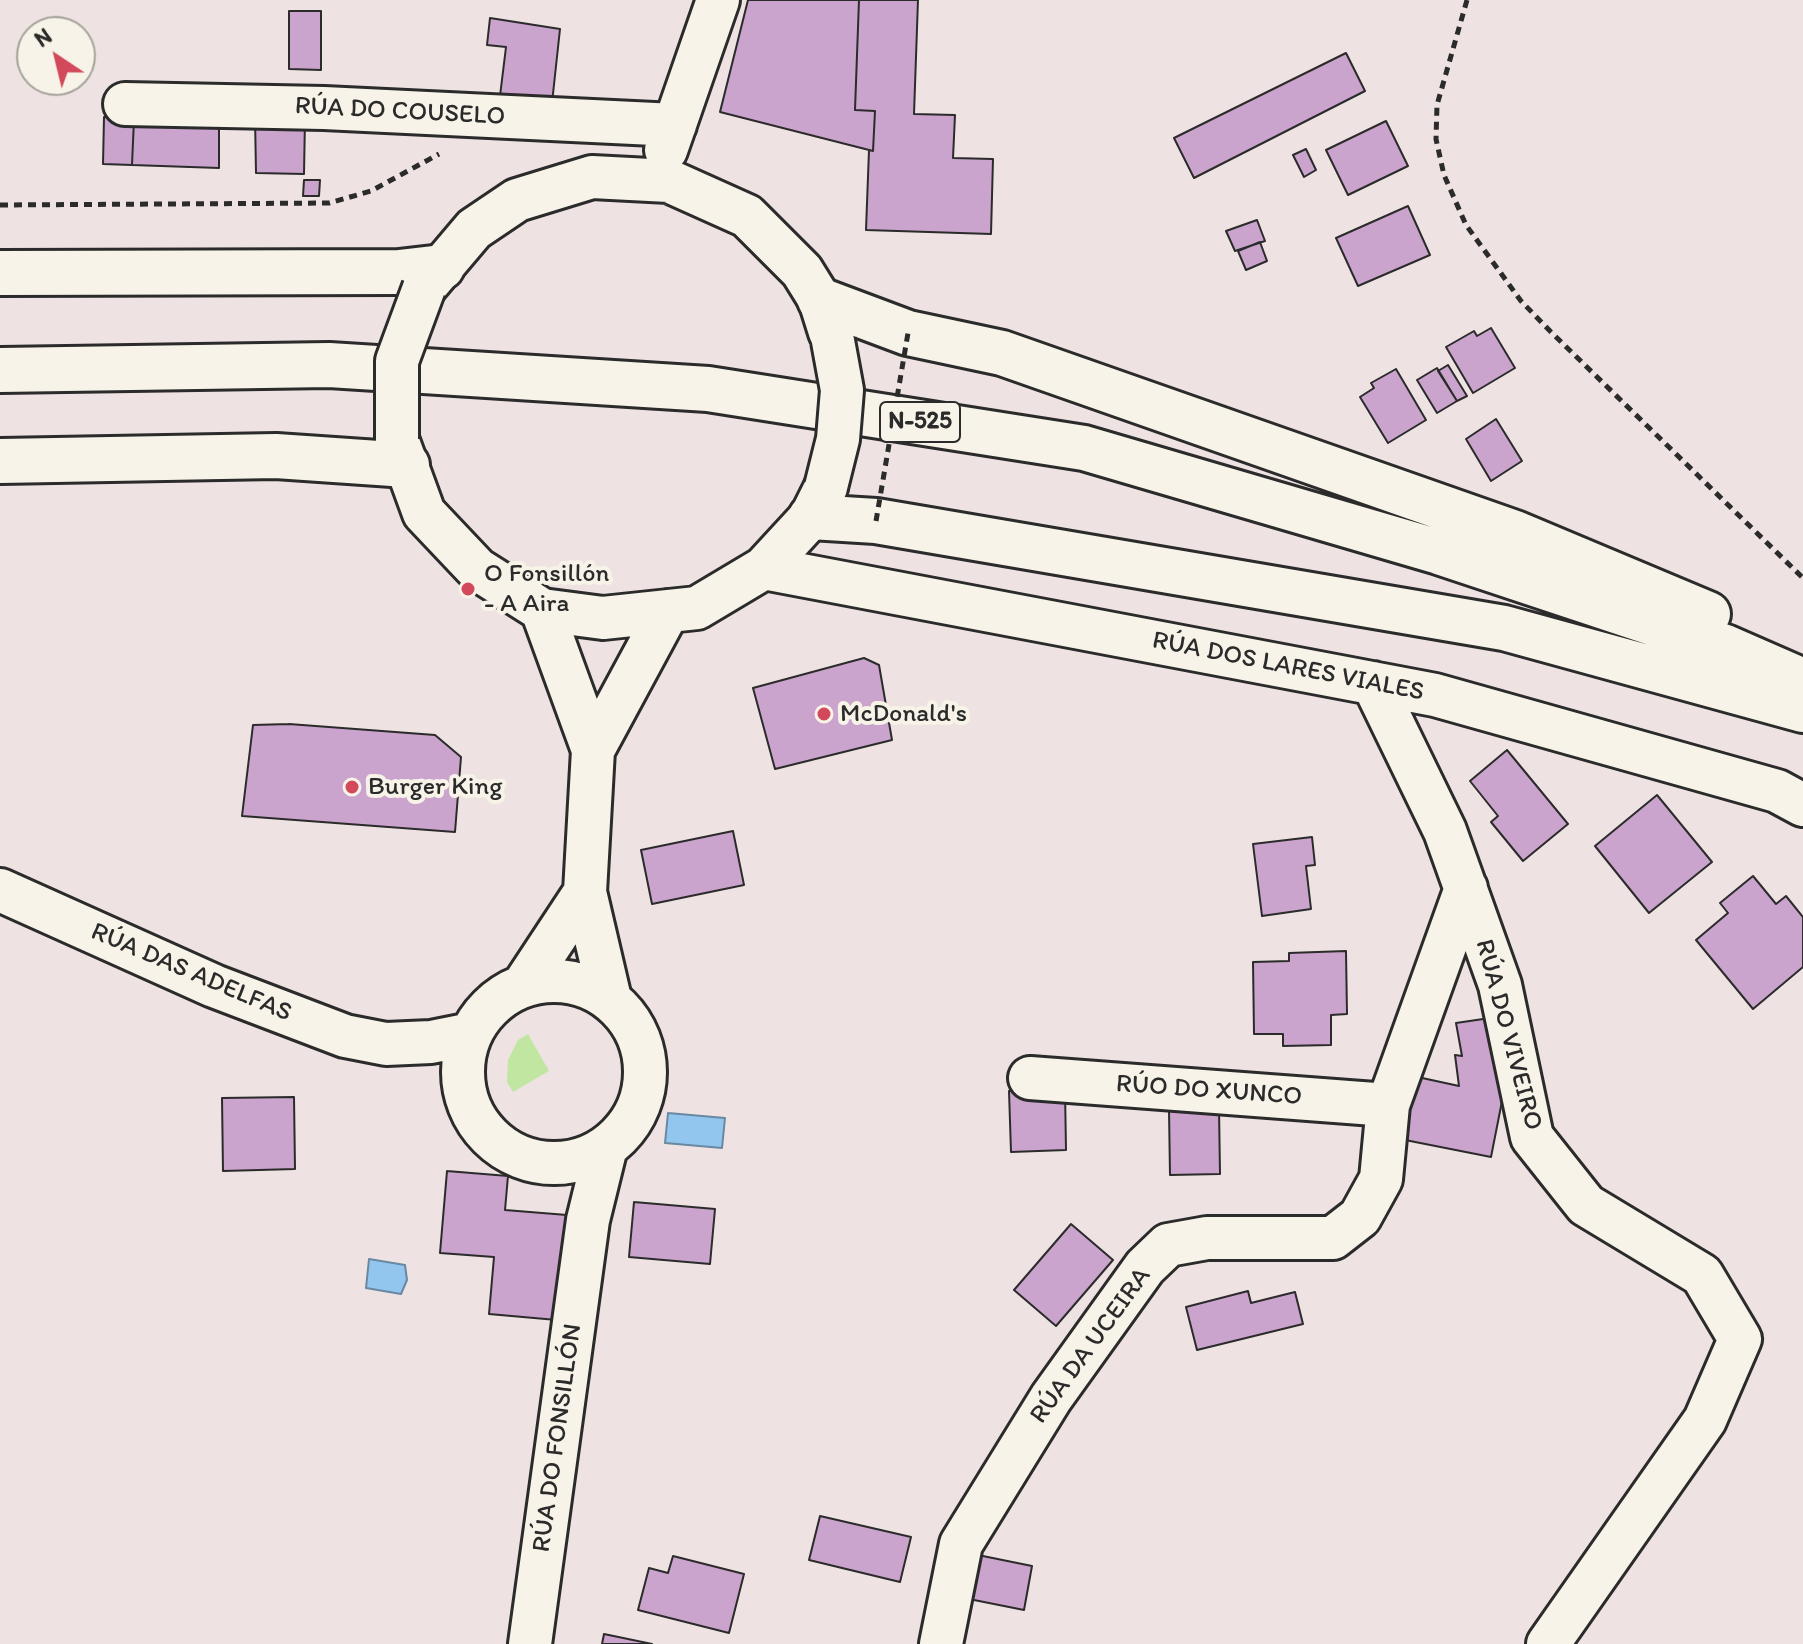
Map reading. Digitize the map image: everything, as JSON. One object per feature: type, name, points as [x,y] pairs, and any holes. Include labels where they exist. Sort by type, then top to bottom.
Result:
[{"type":"highway","points":[[0,273],[399,272],[433,277]]},
{"type":"highway","points":[[820,300],[908,333],[1002,353],[1515,533],[1751,632],[1803,660]]},
{"type":"highway","name":"N-525","points":[[0,370],[329,365],[708,389],[1084,448],[1439,552],[1725,647],[1803,681]]},
{"type":"highway","points":[[0,461],[402,452]]},
{"type":"highway","points":[[819,502],[876,521],[1504,628],[1803,710]]},
{"type":"street","points":[[655,181],[718,0]]},
{"type":"street","name":"RÚA DO COUSELO","points":[[125,104],[324,108],[675,125]]},
{"type":"street","points":[[592,177],[655,181],[669,181],[747,216],[802,271],[820,300],[833,341],[842,390],[838,439],[819,502],[764,568],[697,608],[603,618],[542,610],[477,569],[424,513],[402,452],[397,361],[433,277],[474,229],[517,200],[592,177]]},
{"type":"street","name":"RÚA DOS LARES VIALES","points":[[764,568],[1435,695],[1777,791],[1803,805]]},
{"type":"street","points":[[542,610],[593,750],[585,892],[610,999]]},
{"type":"street","points":[[593,750],[668,611]]},
{"type":"street","name":"RÚA DO VIVEIRO","points":[[1373,683],[1445,831],[1500,985],[1532,1137],[1586,1205],[1702,1275],[1740,1339],[1705,1420],[1548,1644]]},
{"type":"street","name":"RÚA DA UCEIRA","points":[[941,1644],[961,1544],[1051,1398],[1145,1267],[1168,1245],[1207,1238],[1333,1238],[1360,1217],[1381,1179],[1388,1105],[1466,888]]},
{"type":"street","name":"RÚA DAS ADELFAS","points":[[0,890],[214,986],[345,1036],[386,1044],[431,1042],[471,1034]]},
{"type":"street","points":[[523,986],[585,892]]},
{"type":"street","points":[[553,980],[583,985],[610,999],[630,1020],[642,1046],[646,1074],[640,1102],[627,1128],[606,1147],[578,1160],[548,1163],[518,1156],[493,1140],[474,1116],[467,1096],[464,1056],[471,1034],[484,1014],[501,997],[523,986],[553,980]]},
{"type":"street","name":"RÚA DAS ADELFAS","points":[[386,1044],[430,1069],[467,1096]]},
{"type":"street","name":"RÚO DO XUNCO","points":[[1030,1078],[1388,1105]]},
{"type":"street","name":"RÚA DO FONSILLÓN","points":[[530,1644],[587,1232],[606,1147]]},
{"type":"street","points":[[548,1163],[568,1190],[587,1232]]},
{"type":"path","points":[[1467,0],[1437,105],[1436,139],[1444,175],[1466,225],[1521,301],[1803,578]]},
{"type":"path","points":[[0,205],[329,203],[371,191],[450,148]]},
{"type":"path","points":[[876,521],[908,333]]},
{"type":"green space","points":[[528,1034],[549,1071],[513,1092],[507,1082],[508,1060],[518,1040]]},
{"type":"water","points":[[668,1113],[725,1118],[722,1148],[665,1143]]},
{"type":"water","points":[[369,1259],[405,1265],[407,1280],[401,1294],[366,1288]]},
{"type":"building","points":[[748,0],[859,0],[855,110],[875,111],[873,151],[720,112]]},
{"type":"building","points":[[859,0],[918,0],[914,114],[955,115],[953,158],[993,159],[991,234],[866,230],[869,150],[873,151],[875,111],[855,110]]},
{"type":"building","points":[[289,11],[321,11],[321,70],[289,69]]},
{"type":"building","points":[[490,18],[560,29],[552,103],[500,96],[506,47],[487,45]]},
{"type":"building","points":[[1346,53],[1365,91],[1194,178],[1174,138]]},
{"type":"building","points":[[104,117],[134,119],[132,165],[103,164]]},
{"type":"building","points":[[255,117],[305,118],[304,174],[256,173]]},
{"type":"building","points":[[134,119],[219,121],[219,168],[132,165]]},
{"type":"building","points":[[1386,121],[1408,166],[1348,195],[1326,150]]},
{"type":"building","points":[[1306,149],[1316,170],[1304,177],[1293,155]]},
{"type":"building","points":[[304,180],[320,180],[319,196],[303,196]]},
{"type":"building","points":[[1408,206],[1430,255],[1358,286],[1336,238]]},
{"type":"building","points":[[1257,220],[1265,241],[1235,251],[1226,231]]},
{"type":"building","points":[[1260,242],[1267,261],[1246,270],[1238,251]]},
{"type":"building","points":[[1491,328],[1515,368],[1473,393],[1446,347],[1474,331],[1477,336]]},
{"type":"building","points":[[1448,365],[1467,396],[1457,401],[1438,371]]},
{"type":"building","points":[[1437,368],[1457,401],[1437,413],[1417,380]]},
{"type":"building","points":[[1396,369],[1426,420],[1388,443],[1360,397],[1374,388],[1371,383]]},
{"type":"building","points":[[1496,419],[1522,461],[1491,481],[1466,439]]},
{"type":"building","name":"McDonald's","points":[[864,658],[879,665],[892,740],[775,769],[753,688]]},
{"type":"building","name":"Burger King","points":[[289,724],[435,735],[461,757],[455,832],[242,816],[253,725]]},
{"type":"building","points":[[1507,750],[1568,824],[1523,861],[1491,822],[1498,816],[1470,781]]},
{"type":"building","points":[[1657,795],[1712,862],[1649,913],[1595,846]]},
{"type":"building","points":[[733,831],[744,885],[652,904],[641,850]]},
{"type":"building","points":[[1312,837],[1315,865],[1306,866],[1311,909],[1262,916],[1253,844]]},
{"type":"building","points":[[1753,876],[1776,904],[1786,896],[1803,917],[1803,967],[1753,1009],[1696,940],[1728,913],[1720,903]]},
{"type":"building","points":[[1346,951],[1347,1014],[1331,1015],[1331,1045],[1283,1046],[1283,1034],[1254,1034],[1253,962],[1289,961],[1289,953]]},
{"type":"building","points":[[1490,1018],[1505,1086],[1491,1157],[1400,1139],[1413,1076],[1459,1086],[1455,1055],[1462,1056],[1456,1023]]},
{"type":"building","points":[[1065,1090],[1066,1150],[1011,1152],[1009,1091]]},
{"type":"building","points":[[294,1097],[295,1169],[223,1171],[222,1098]]},
{"type":"building","points":[[1219,1108],[1220,1174],[1170,1175],[1169,1110]]},
{"type":"building","points":[[447,1171],[508,1176],[505,1210],[567,1215],[564,1253],[568,1321],[489,1314],[494,1257],[440,1253]]},
{"type":"building","points":[[634,1202],[715,1209],[710,1264],[629,1257]]},
{"type":"building","points":[[1071,1224],[1113,1260],[1056,1326],[1014,1290]]},
{"type":"building","points":[[1248,1291],[1251,1303],[1295,1292],[1303,1324],[1197,1350],[1186,1307]]},
{"type":"building","points":[[820,1516],[911,1537],[900,1582],[809,1560]]},
{"type":"building","points":[[973,1554],[1032,1566],[1024,1610],[964,1598]]},
{"type":"building","points":[[673,1556],[744,1574],[729,1633],[638,1610],[649,1568],[668,1573]]},
{"type":"building","points":[[604,1634],[652,1644],[602,1644]]},
{"type":"place","name":"O Fonsillón - A Aira","points":[[468,589]]},
{"type":"place","name":"McDonald's","points":[[824,714]]},
{"type":"place","name":"Burger King","points":[[352,787]]}]
